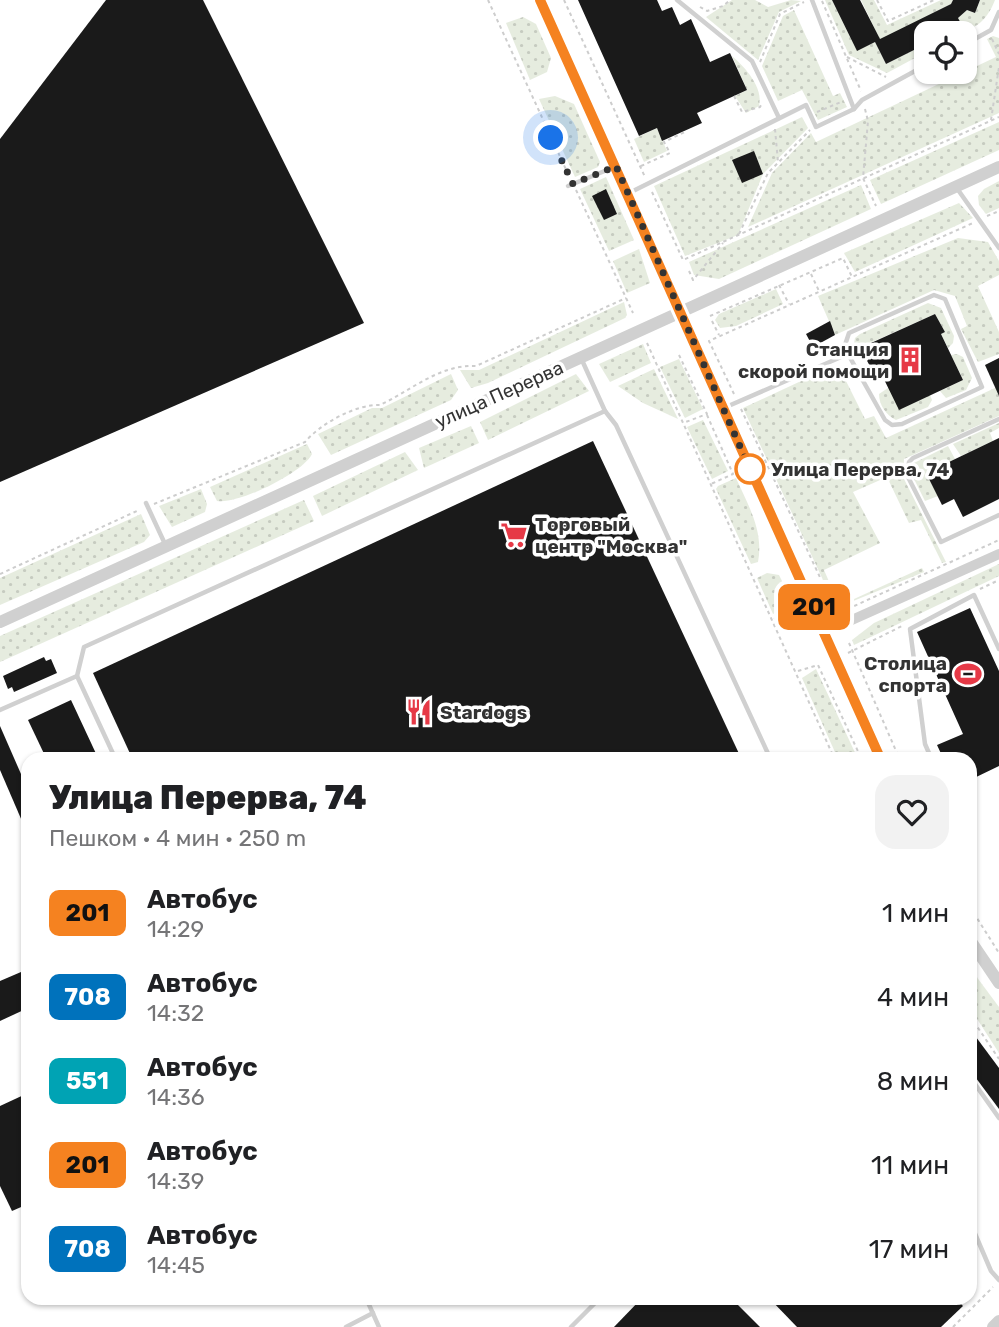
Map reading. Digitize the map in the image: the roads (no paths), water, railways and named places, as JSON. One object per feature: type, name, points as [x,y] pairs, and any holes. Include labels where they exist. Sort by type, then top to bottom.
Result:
[{"type":"street","points":[[540,0],[878,752]]},
{"type":"street","name":"улица Перерва","points":[[0,622],[640,328],[680,313],[999,167]]},
{"type":"street","points":[[825,632],[999,554]]},
{"type":"street","points":[[977,950],[999,983]]},
{"type":"street","points":[[993,1327],[999,1321]]},
{"type":"lane","points":[[677,0],[752,61],[779,118]]},
{"type":"lane","points":[[812,0],[854,109]]},
{"type":"lane","points":[[977,38],[988,32],[999,12]]},
{"type":"lane","points":[[629,194],[806,105],[816,127],[854,109],[862,100],[914,72]]},
{"type":"lane","points":[[570,185],[616,166]]},
{"type":"lane","points":[[956,186],[999,248]]},
{"type":"lane","points":[[934,295],[945,299],[982,387],[902,424],[892,425],[885,420],[848,354],[845,345],[849,333],[934,295]]},
{"type":"lane","points":[[722,409],[848,354]]},
{"type":"lane","points":[[581,357],[605,411],[616,425],[767,752]]},
{"type":"lane","points":[[112,752],[77,676],[84,647],[605,411]]},
{"type":"lane","points":[[999,419],[913,458],[907,469],[908,478],[941,542],[999,515]]},
{"type":"lane","points":[[147,505],[165,545]]},
{"type":"lane","points":[[928,752],[925,744],[910,629],[974,596],[999,649]]},
{"type":"lane","points":[[0,710],[77,676]]},
{"type":"lane","points":[[977,1087],[999,1118]]},
{"type":"lane","points":[[977,1238],[991,1271],[999,1281]]},
{"type":"lane","points":[[369,1305],[379,1327]]},
{"type":"lane","points":[[571,1327],[593,1305]]},
{"type":"lane","points":[[346,1327],[373,1313]]},
{"type":"place","name":"Станция скорой помощи","points":[[910,360]]},
{"type":"place","name":"Улица Перерва, 74","points":[[750,469]]},
{"type":"place","name":"Торговый центр \"Москва\"","points":[[514,535]]},
{"type":"place","name":"Столица спорта","points":[[968,674]]},
{"type":"place","name":"Stardogs","points":[[419,712]]}]
